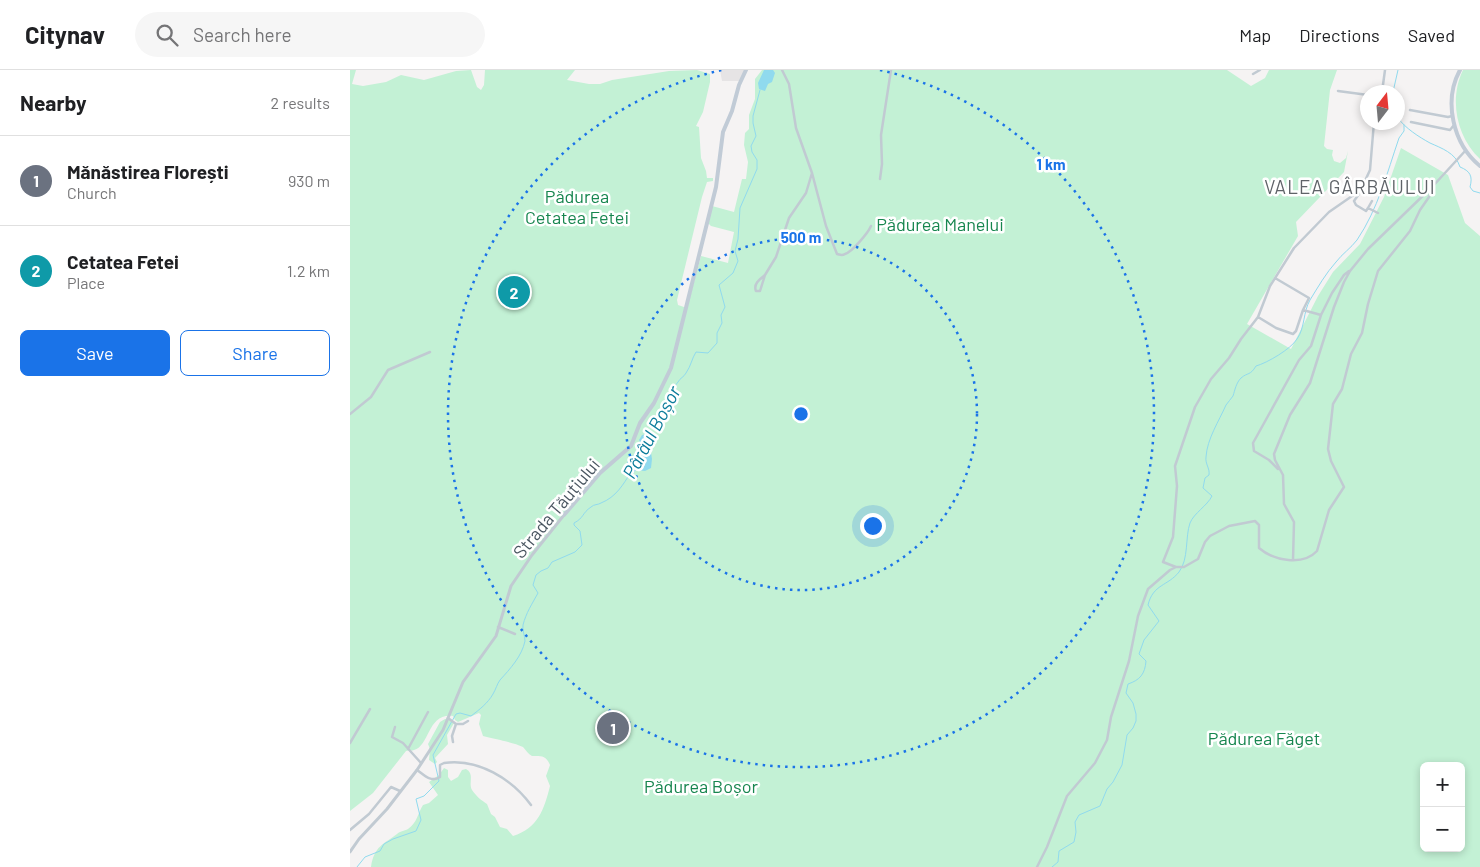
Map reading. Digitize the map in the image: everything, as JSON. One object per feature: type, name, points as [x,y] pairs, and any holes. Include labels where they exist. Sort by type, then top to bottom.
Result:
[{"type":"main road","name":"Strada Tăuțiului","points":[[564,515],[598,475],[631,446],[640,422],[654,403],[669,374],[682,330],[701,243],[716,187],[723,132],[746,70]]},
{"type":"main road","points":[[1460,70],[1453,95],[1452,116],[1454,125],[1466,150],[1480,166]]},
{"type":"street","points":[[782,70],[789,84],[795,125],[812,172],[826,226],[837,254],[848,253],[868,232],[871,226]]},
{"type":"street","points":[[880,179],[882,164],[881,135],[891,70]]},
{"type":"street","points":[[1253,74],[1260,70]]},
{"type":"street","points":[[1383,85],[1385,70]]},
{"type":"street","points":[[1338,91],[1360,94]]},
{"type":"street","points":[[1410,110],[1448,117],[1452,116]]},
{"type":"street","points":[[1411,122],[1450,130],[1454,125]]},
{"type":"street","points":[[1372,200],[1373,210],[1366,211],[1356,205],[1354,201],[1370,170],[1373,130]]},
{"type":"street","points":[[1293,560],[1294,522],[1284,504],[1283,477],[1274,458],[1290,415],[1310,382],[1344,282],[1350,271],[1368,249],[1433,186],[1466,150]]},
{"type":"street","points":[[765,275],[762,289],[756,291],[755,288],[758,281],[765,275],[776,257],[789,218],[806,193],[812,172]]},
{"type":"street","points":[[1037,867],[1067,796],[1095,763],[1106,740],[1129,661],[1138,616],[1148,589],[1170,570],[1198,559],[1205,542],[1210,536],[1229,526],[1255,521],[1259,525],[1258,543],[1260,550],[1279,559],[1293,560],[1312,556],[1317,551],[1329,510],[1344,489],[1343,483],[1331,461],[1328,449],[1333,404],[1342,389],[1352,354],[1362,334],[1368,304],[1378,271],[1410,231],[1433,186]]},
{"type":"street","points":[[1179,568],[1163,562],[1173,532],[1177,486],[1175,466],[1190,420],[1201,395],[1258,317],[1275,278],[1300,241],[1328,212],[1358,192]]},
{"type":"street","points":[[1281,472],[1269,460],[1254,451],[1253,443],[1299,360],[1311,346],[1321,315],[1332,293],[1344,275],[1350,271]]},
{"type":"street","points":[[1258,317],[1276,328],[1293,334],[1296,332],[1308,298],[1275,278]]},
{"type":"street","points":[[1305,310],[1321,315]]},
{"type":"street","points":[[350,414],[371,398],[388,370],[430,352]]},
{"type":"street","name":"Strada Tăuțiului","points":[[350,852],[359,839],[387,809],[451,720],[463,682],[496,636],[508,594],[516,578],[564,515]]},
{"type":"street","points":[[498,627],[515,634]]},
{"type":"street","points":[[350,743],[370,709]]},
{"type":"street","points":[[408,749],[428,712]]},
{"type":"street","points":[[451,720],[456,724],[463,724],[468,721]]},
{"type":"street","points":[[453,742],[452,736],[456,724]]},
{"type":"street","points":[[394,728],[392,737],[403,743],[421,763]]},
{"type":"street","points":[[416,770],[431,780],[436,780],[440,777],[439,768],[444,763],[479,765],[503,778],[525,796],[531,805]]},
{"type":"street","points":[[350,830],[369,814],[391,787],[400,790]]},
{"type":"shaded area","points":[[720,70],[745,70],[740,81],[722,81]]},
{"type":"green space","points":[[350,70],[356,70],[352,84],[363,86],[386,82],[401,75],[424,80],[456,71],[471,70],[477,87],[481,90],[484,85],[485,70],[575,70],[567,80],[589,84],[600,84],[612,80],[669,71],[697,70],[710,74],[703,112],[696,126],[699,127],[701,158],[707,178],[713,178],[713,181],[707,182],[702,197],[677,300],[678,305],[687,308],[701,256],[728,263],[734,232],[711,226],[708,223],[712,206],[734,212],[742,179],[746,179],[748,162],[744,145],[745,133],[749,129],[749,115],[755,99],[755,79],[762,70],[1227,70],[1251,86],[1265,78],[1269,70],[1337,70],[1330,90],[1324,146],[1327,149],[1333,150],[1334,161],[1340,163],[1346,158],[1348,151],[1344,172],[1296,222],[1298,236],[1247,324],[1291,349],[1318,296],[1333,272],[1360,244],[1384,197],[1401,148],[1448,175],[1465,223],[1480,236],[1480,867],[371,867],[374,854],[380,846],[398,833],[411,827],[423,805],[429,803],[438,795],[429,782],[439,775],[444,768],[448,770],[448,777],[451,781],[458,777],[462,770],[466,769],[469,771],[472,790],[487,804],[500,827],[507,829],[513,836],[522,833],[539,817],[550,786],[546,776],[550,765],[547,759],[532,756],[519,745],[483,736],[479,724],[481,715],[479,713],[458,722],[453,716],[445,716],[438,719],[433,724],[423,743],[413,750],[406,751],[373,793],[350,811]]},
{"type":"green space","points":[[1463,70],[1480,70],[1480,159],[1465,139],[1457,117],[1456,93]]},
{"type":"green space","points":[[449,719],[454,723],[447,735],[448,744],[435,758],[437,762],[435,764],[429,760],[430,749],[428,744],[440,722]]},
{"type":"water","points":[[764,70],[773,70],[775,73],[772,82],[768,84],[765,91],[759,89],[758,83]]},
{"type":"water","points":[[648,434],[652,459],[651,468],[645,471],[636,470],[633,474],[628,473],[627,462],[635,453],[642,435]]},
{"type":"waterway","points":[[1395,85],[1398,70]]},
{"type":"waterway","name":"Pârâul Boșor","points":[[653,426],[663,414],[672,389],[688,370],[696,352],[708,353],[717,343],[717,333],[722,323],[721,315],[725,307],[719,285],[733,273],[738,261],[735,251],[738,239],[740,208],[757,169],[757,160],[751,146],[756,136],[753,116],[760,90]]},
{"type":"waterway","points":[[1405,126],[1417,135],[1452,155],[1460,167],[1470,174],[1470,187],[1473,191],[1480,193]]},
{"type":"waterway","points":[[1052,867],[1058,862],[1059,851],[1074,842],[1075,822],[1079,815],[1100,806],[1107,789],[1122,765],[1127,735],[1136,721],[1133,703],[1126,693],[1128,684],[1136,681],[1143,673],[1146,661],[1139,654],[1144,640],[1159,621],[1148,605],[1153,593],[1175,577],[1182,567],[1186,554],[1190,523],[1212,496],[1203,488],[1205,478],[1209,475],[1206,457],[1214,430],[1241,378],[1250,373],[1256,366],[1284,351],[1300,335],[1310,300],[1332,266],[1357,240],[1371,216],[1399,138],[1404,130]]},
{"type":"waterway","name":"Pârâul Boșor","points":[[357,867],[365,857],[380,851],[384,844],[416,831],[421,820],[416,799],[424,796],[439,781],[433,755],[456,714],[460,713],[471,716],[483,706],[521,652],[525,641],[523,625],[538,593],[533,585],[536,575],[548,568],[552,562],[575,552],[582,545],[580,531],[574,523],[592,506],[600,504],[615,494],[631,472]]},
{"type":"place","name":"Cetatea Fetei","points":[[514,292]]},
{"type":"place","name":"Mănăstirea Florești","points":[[613,728]]},
{"type":"district","name":"VALEA GÂRBĂULUI","points":[[1350,186]]},
{"type":"park label","name":"Pădurea Cetatea Fetei","points":[[577,206]]},
{"type":"park label","name":"Pădurea Manelui","points":[[940,224]]},
{"type":"park label","name":"Pădurea Făget","points":[[1264,738]]},
{"type":"park label","name":"Pădurea Boșor","points":[[701,786]]}]
